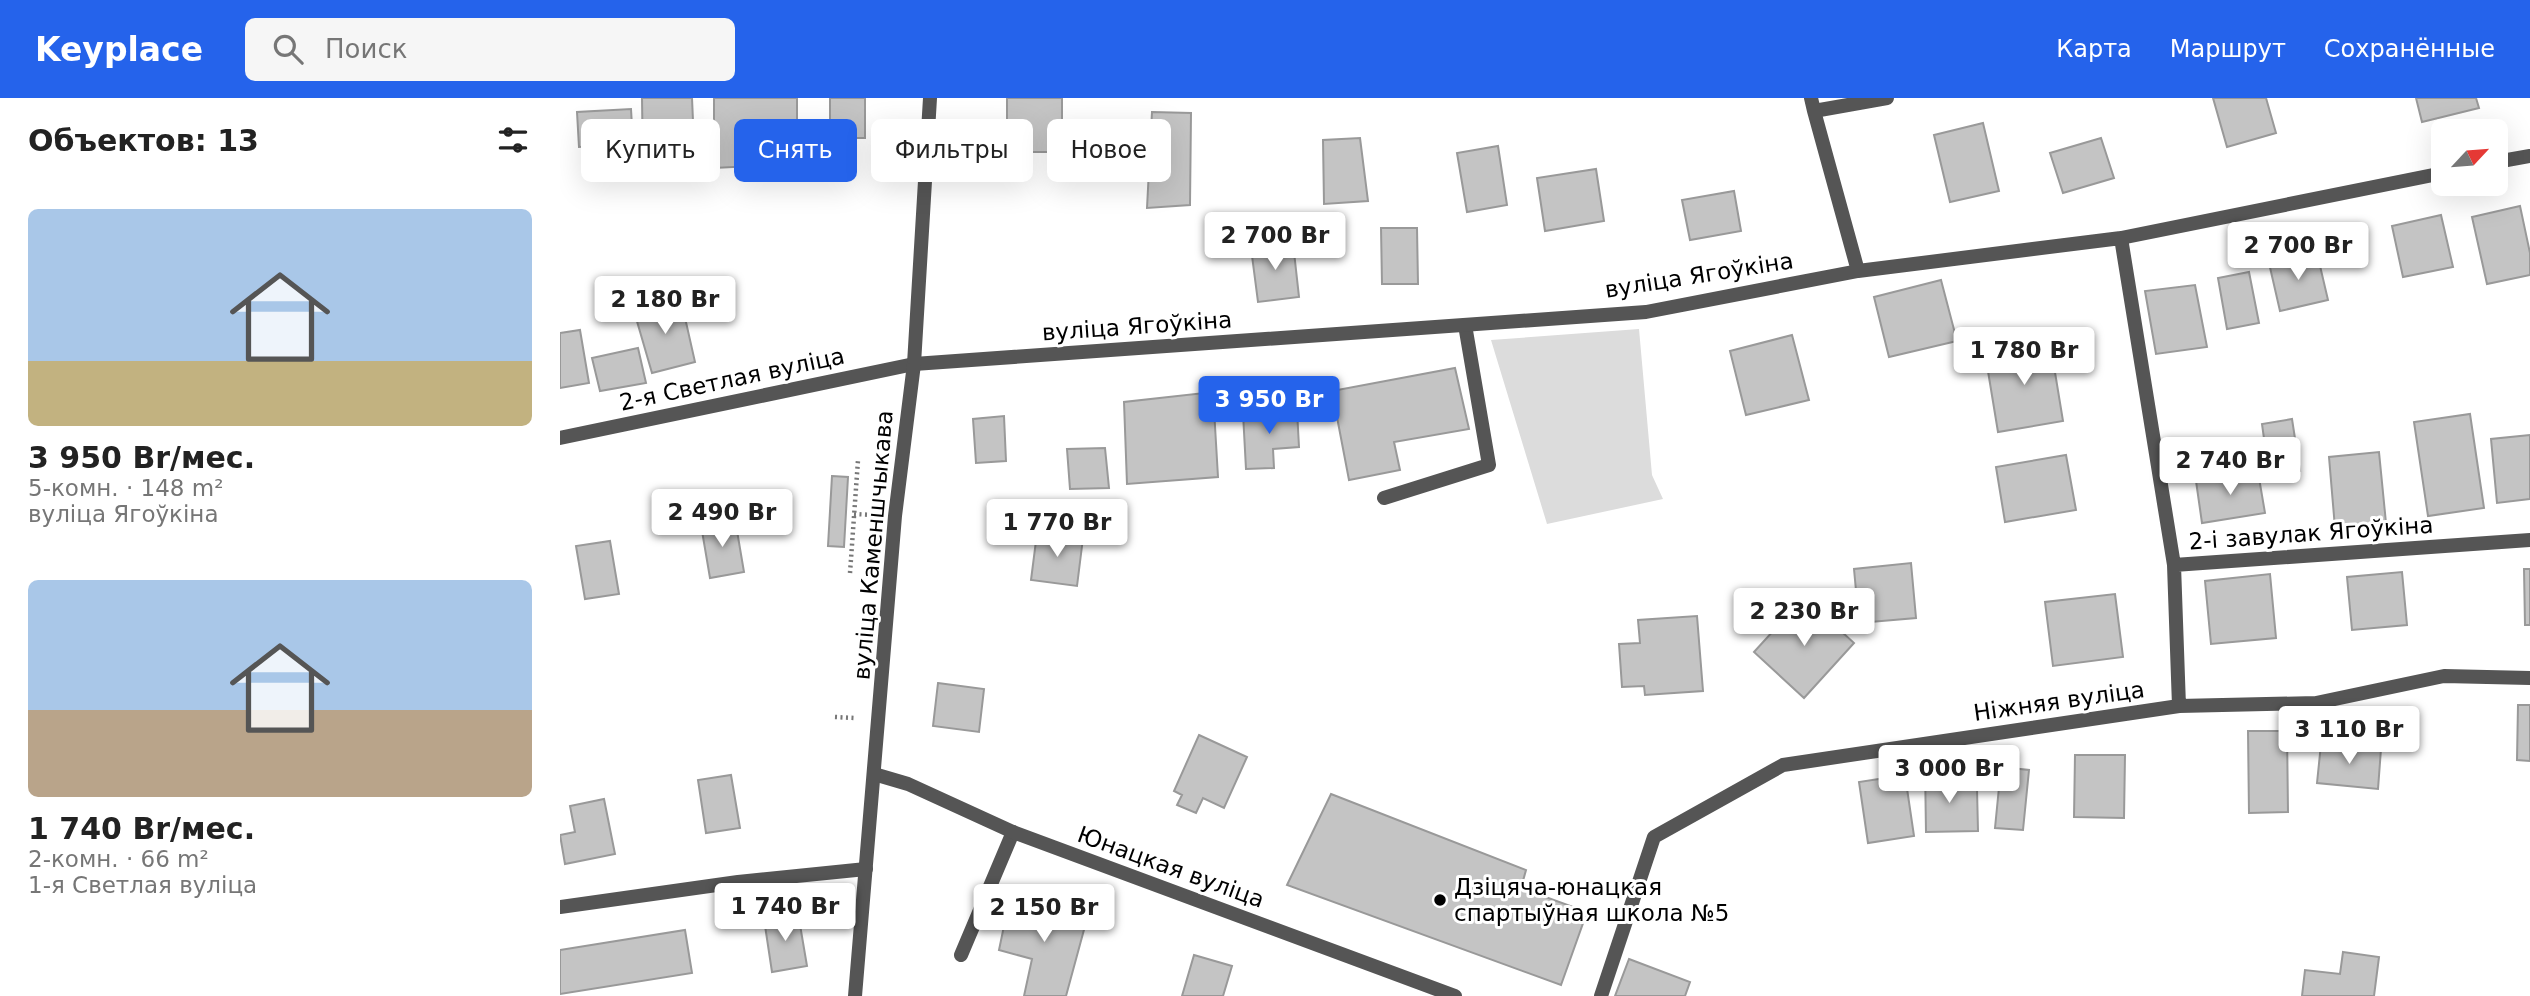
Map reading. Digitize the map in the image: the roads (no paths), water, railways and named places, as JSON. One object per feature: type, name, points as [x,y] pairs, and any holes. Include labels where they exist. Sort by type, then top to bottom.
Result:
[{"type":"street","name":"вуліца Каменшчыкава","points":[[855,996],[895,516],[914,364],[930,98]]},
{"type":"street","points":[[1858,271],[1812,105],[1886,98]]},
{"type":"street","points":[[2508,161],[2530,156]]},
{"type":"street","name":"вуліца Ягоўкіна","points":[[914,364],[1646,312],[1858,271],[2121,238],[2431,175]]},
{"type":"street","name":"2-і завулак Ягоўкіна","points":[[2121,238],[2174,565],[2530,540]]},
{"type":"street","points":[[1384,498],[1489,466],[1465,325]]},
{"type":"street","name":"2-я Светлая вуліца","points":[[560,438],[914,364]]},
{"type":"street","points":[[2174,565],[2179,706]]},
{"type":"street","name":"Ніжняя вуліца","points":[[1601,996],[1654,837],[1783,765],[2179,706],[2315,703],[2444,676],[2530,678]]},
{"type":"street","name":"Юнацкая вуліца","points":[[874,774],[908,784],[1013,832],[1455,996]]},
{"type":"street","points":[[961,956],[1013,832]]},
{"type":"street","points":[[560,907],[738,882],[866,869]]},
{"type":"place","name":"Дзіцяча-юнацкая спартыўная школа №5","points":[[1440,900]]}]
